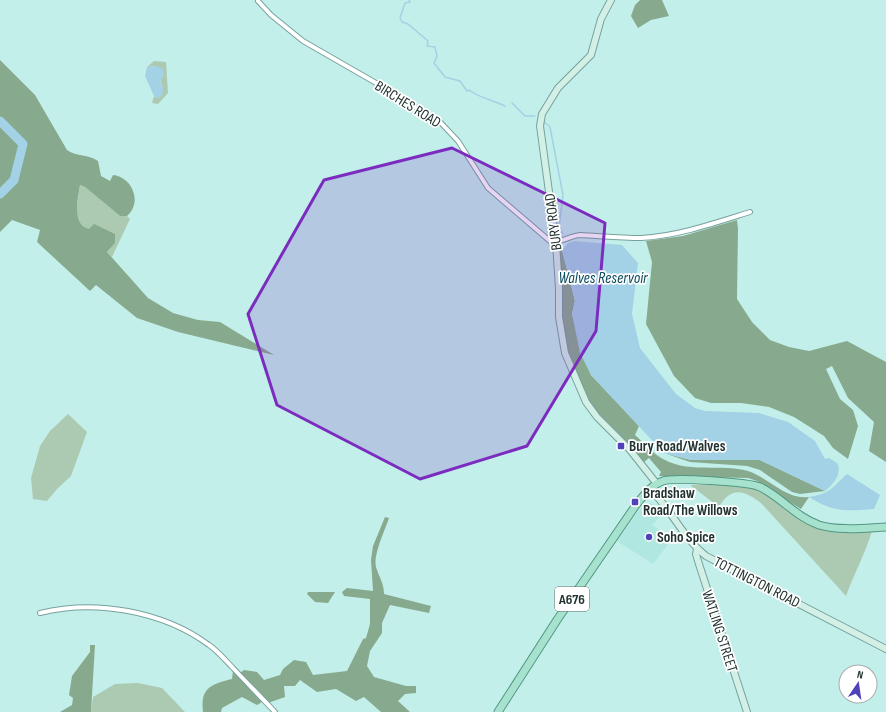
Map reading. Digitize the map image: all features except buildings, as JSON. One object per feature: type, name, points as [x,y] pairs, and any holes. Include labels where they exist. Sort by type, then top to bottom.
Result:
[{"type":"main road","name":"A676","points":[[498,712],[557,620],[636,505],[650,489],[657,484],[666,480],[749,483],[765,489],[801,516],[820,525],[841,528],[886,527]]},
{"type":"street","name":"BURY ROAD","points":[[610,0],[601,19],[591,55],[562,83],[541,118],[540,126],[556,243],[559,317],[566,353],[586,402],[597,417],[630,450],[657,484]]},
{"type":"street","name":"BIRCHES ROAD","points":[[258,1],[271,15],[303,41],[384,87],[441,123],[458,141],[488,188],[538,229],[547,240],[556,243]]},
{"type":"street","points":[[556,243],[571,236],[580,235],[642,238],[656,236],[692,229],[750,212]]},
{"type":"street","name":"TOTTINGTON ROAD","points":[[650,489],[664,504],[697,549],[722,565],[886,649]]},
{"type":"street","name":"WATLING STREET","points":[[697,549],[696,554],[698,562],[747,712]]},
{"type":"street","points":[[40,613],[71,608],[101,608],[146,616],[173,623],[213,648],[275,712]]},
{"type":"highlighted area","points":[[452,148],[605,223],[596,331],[527,446],[420,479],[277,405],[248,314],[324,180]]},
{"type":"shaded area","points":[[649,503],[656,505],[664,513],[652,525],[672,539],[653,564],[617,541],[642,506]]},
{"type":"green space","points":[[640,0],[662,0],[669,16],[651,20],[638,28],[631,16],[635,5]]},
{"type":"green space","points":[[0,60],[35,95],[67,150],[98,161],[101,176],[110,181],[113,175],[120,177],[130,185],[135,197],[132,210],[127,216],[120,216],[85,187],[80,185],[77,211],[83,227],[89,229],[94,224],[115,234],[115,243],[107,252],[148,298],[173,313],[198,320],[220,322],[274,355],[178,332],[137,318],[96,285],[90,291],[37,242],[40,230],[12,220],[0,232]]},
{"type":"green space","points":[[154,61],[166,62],[168,93],[158,104],[152,103],[154,96],[158,98],[163,89],[156,66],[147,67]]},
{"type":"green space","points":[[80,185],[85,187],[120,216],[127,216],[130,219],[112,257],[107,252],[115,243],[79,223],[77,210]]},
{"type":"green space","points":[[737,220],[737,299],[752,322],[770,340],[789,347],[809,351],[847,341],[886,362],[886,462],[869,451],[874,422],[848,398],[832,366],[826,369],[840,399],[853,410],[858,426],[848,459],[833,448],[824,436],[794,417],[769,407],[741,403],[711,403],[695,398],[674,376],[646,324],[652,262],[646,241],[683,236]]},
{"type":"green space","points":[[560,246],[575,301],[572,314],[591,375],[639,426],[635,435],[656,454],[673,463],[684,466],[727,468],[748,471],[756,474],[785,492],[801,497],[809,497],[801,509],[757,481],[748,478],[659,476],[661,472],[649,458],[643,463],[599,417],[588,401],[567,352],[561,318],[563,297],[558,247]]},
{"type":"green space","points":[[68,414],[87,432],[71,476],[47,501],[33,499],[31,478],[40,446],[50,431]]},
{"type":"green space","points":[[664,453],[691,460],[760,460],[825,491],[800,494],[792,492],[760,470],[747,466],[690,462]]},
{"type":"green space","points":[[730,484],[747,486],[760,491],[794,516],[808,523],[826,529],[872,531],[846,596],[761,503],[749,495],[738,492],[728,496],[719,507],[690,485]]},
{"type":"green space","points":[[385,517],[389,518],[376,556],[376,567],[384,594],[431,606],[429,613],[390,605],[382,623],[382,633],[370,651],[367,666],[374,677],[406,686],[416,686],[416,693],[405,694],[398,701],[410,712],[381,712],[364,697],[356,701],[336,689],[317,692],[300,680],[295,686],[284,686],[285,697],[268,703],[240,673],[244,670],[257,672],[264,680],[280,675],[283,669],[294,660],[306,662],[313,675],[347,671],[363,639],[366,638],[370,624],[370,599],[344,596],[342,592],[347,588],[373,591],[371,560],[373,546]]},
{"type":"green space","points":[[308,592],[335,592],[328,603],[315,602],[307,594]]},
{"type":"green space","points":[[90,645],[95,645],[91,712],[60,712],[72,705],[73,698],[69,695],[72,676],[90,652]]},
{"type":"green space","points":[[233,671],[262,702],[257,705],[242,697],[222,708],[221,712],[203,712],[203,697],[205,692],[213,685],[232,679]]},
{"type":"green space","points":[[138,683],[162,688],[185,712],[91,712],[93,697],[115,684]]},
{"type":"water","points":[[156,66],[163,69],[164,76],[160,81],[163,89],[162,96],[158,98],[154,96],[145,76],[147,67]]},
{"type":"water","name":"Walves Reservoir","points":[[574,241],[622,245],[638,263],[632,314],[640,348],[676,394],[695,408],[705,411],[759,413],[788,422],[815,441],[825,459],[829,458],[837,463],[839,467],[838,475],[831,486],[825,491],[760,460],[691,460],[664,453],[591,375],[580,353],[572,314],[575,300],[562,250],[568,243]]},
{"type":"water","points":[[847,474],[880,495],[874,509],[840,510],[826,506],[809,497],[827,492]]},
{"type":"waterway","points":[[409,0],[410,2],[405,3],[400,18],[402,22],[408,24],[428,41],[427,46],[435,47],[437,56],[434,63],[445,77],[460,81],[467,91],[469,90],[505,106]]},
{"type":"waterway","points":[[512,103],[525,116],[535,116]]},
{"type":"waterway","points":[[0,121],[23,144],[14,180],[0,194]]},
{"type":"waterway","points":[[544,122],[550,127],[563,195],[559,227],[563,234]]},
{"type":"place","name":"Bury Road/Walves","points":[[621,446]]},
{"type":"place","name":"Bradshaw Road/The Willows","points":[[635,502]]},
{"type":"place","name":"Soho Spice","points":[[649,537]]}]
